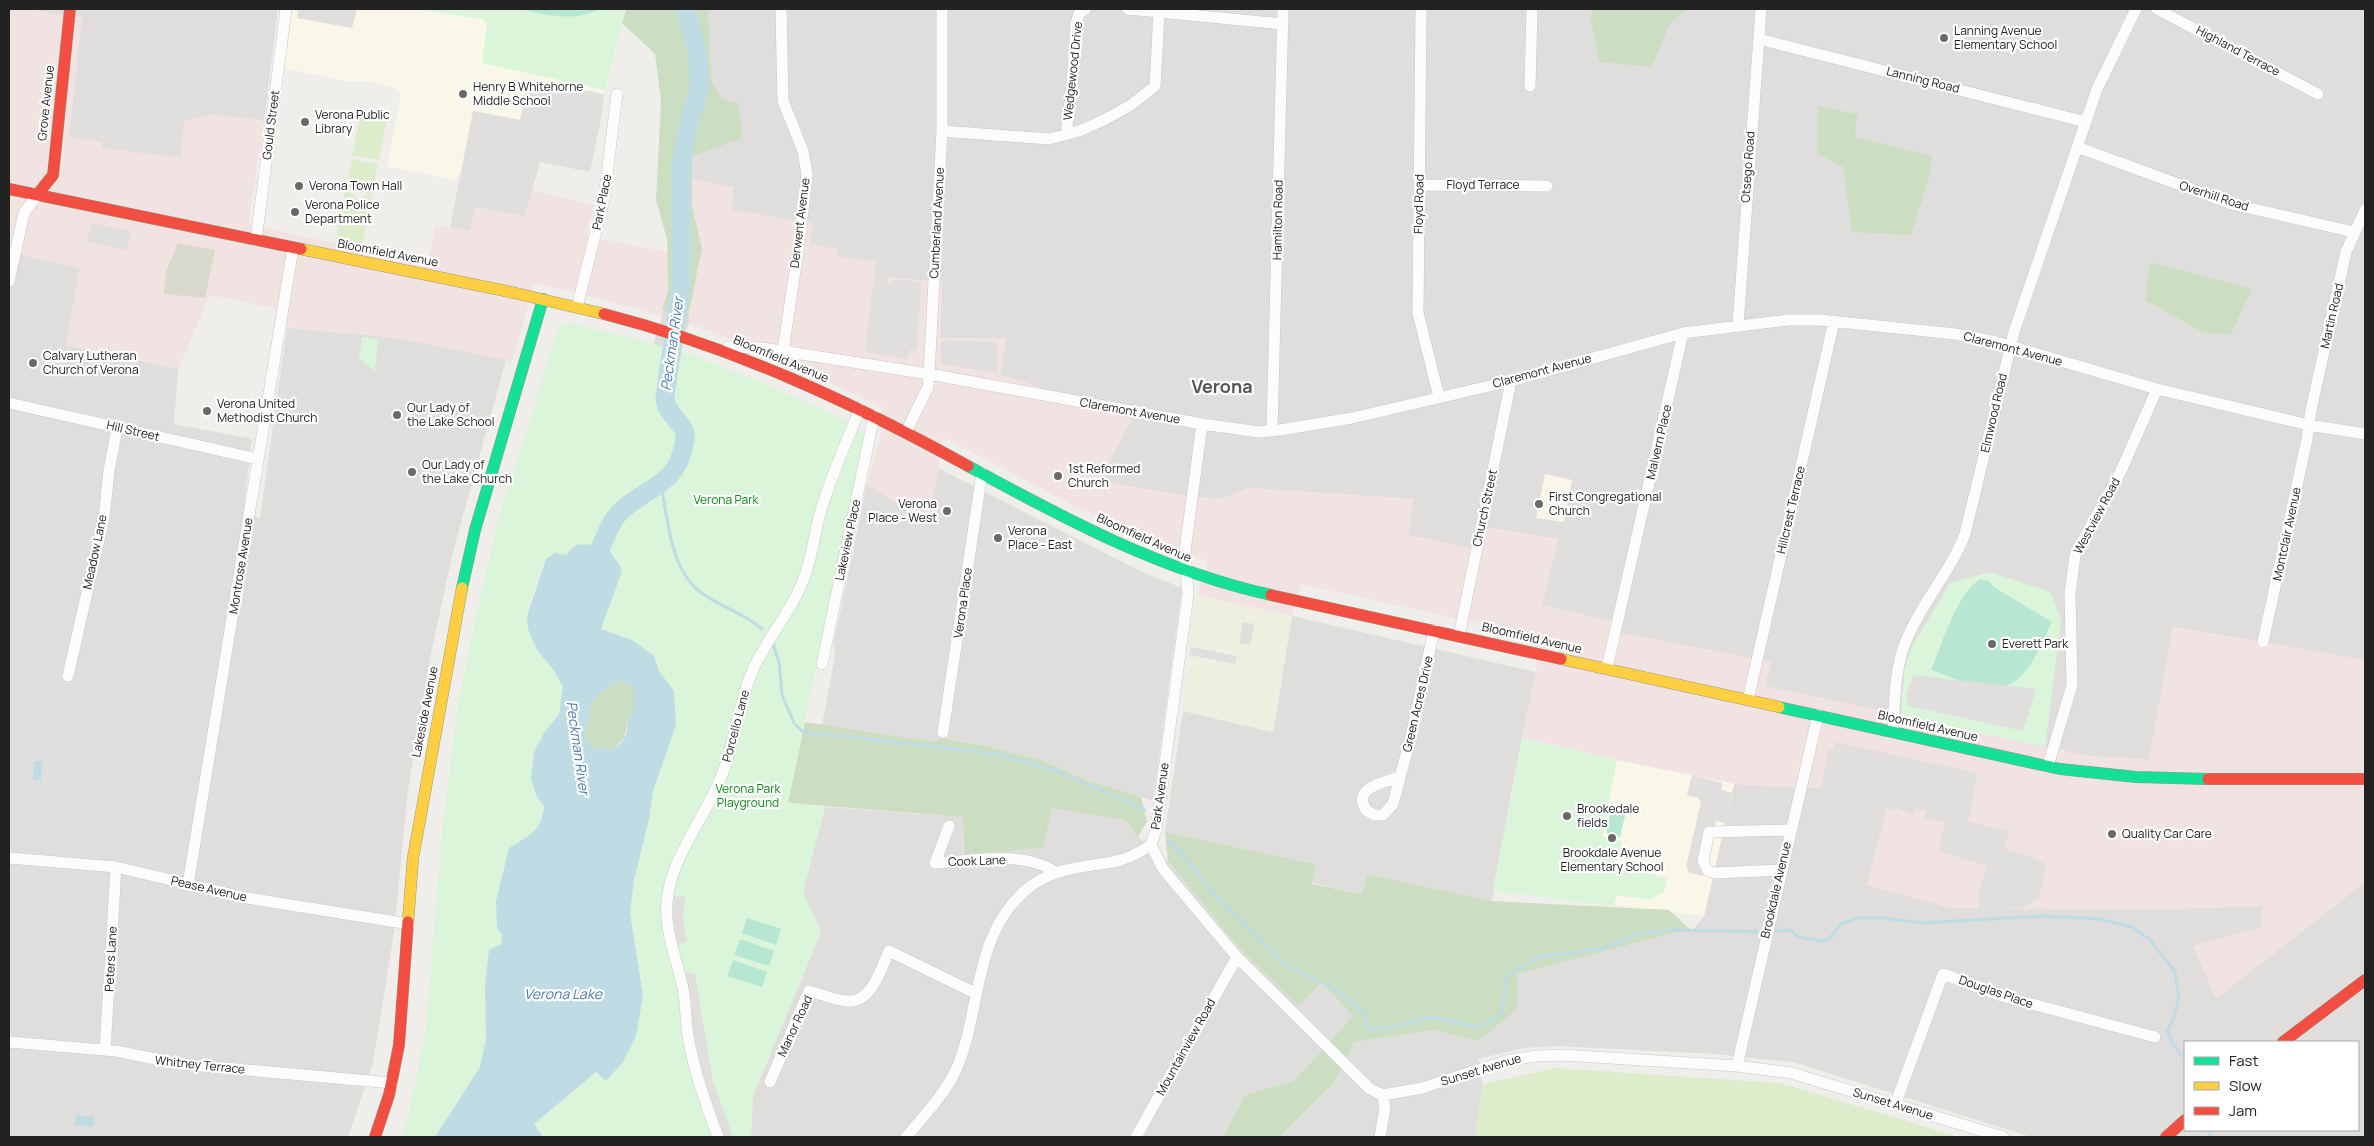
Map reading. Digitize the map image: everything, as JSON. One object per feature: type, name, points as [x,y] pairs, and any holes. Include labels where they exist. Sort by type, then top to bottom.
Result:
[{"type":"main road","name":"Grove Avenue","points":[[37,196],[53,175],[70,9]]},
{"type":"main road","name":"Bloomfield Avenue","points":[[9,190],[543,299],[713,346],[801,381],[860,408],[1125,547],[1187,573],[1255,591],[2048,766],[2094,774],[2141,777],[2365,779]]},
{"type":"main road","name":"Lakeside Avenue","points":[[375,1137],[392,1083],[403,1019],[415,850],[463,580],[475,530],[543,299]]},
{"type":"main road","points":[[2284,1041],[2365,980]]},
{"type":"main road","points":[[2166,1137],[2184,1121]]},
{"type":"street","name":"Gould Street","points":[[256,240],[286,9]]},
{"type":"street","name":"Derwent Avenue","points":[[781,9],[782,92],[788,117],[803,151],[806,174],[802,220],[783,351]]},
{"type":"street","name":"Cumberland Avenue","points":[[906,432],[928,387],[942,131],[942,9]]},
{"type":"street","name":"Wedgewood Drive","points":[[1066,135],[1072,86],[1076,23],[1079,14],[1085,9]]},
{"type":"street","points":[[1128,9],[1283,24]]},
{"type":"street","name":"Hamilton Road","points":[[1272,431],[1284,9]]},
{"type":"street","name":"Floyd Road","points":[[1421,9],[1418,313],[1439,397]]},
{"type":"street","points":[[1530,86],[1532,9]]},
{"type":"street","name":"Otsego Road","points":[[1738,326],[1761,9]]},
{"type":"street","name":"Elmwood Road","points":[[1893,732],[1896,676],[1901,654],[1916,620],[1955,558],[1965,534],[2009,347],[2086,122],[2108,65],[2136,9]]},
{"type":"street","name":"Highland Terrace","points":[[2157,9],[2318,94]]},
{"type":"street","name":"Wedgewood Drive","points":[[942,131],[1049,139],[1066,135],[1111,117],[1155,86],[1159,13]]},
{"type":"street","name":"Lanning Road","points":[[1759,39],[2086,122]]},
{"type":"street","name":"Park Place","points":[[577,308],[604,199],[617,94]]},
{"type":"street","name":"Overhill Road","points":[[2077,146],[2232,204],[2354,232]]},
{"type":"street","name":"Floyd Terrace","points":[[1420,185],[1547,186]]},
{"type":"street","points":[[9,280],[24,212],[37,196]]},
{"type":"street","name":"Martin Road","points":[[2309,425],[2346,252],[2365,210]]},
{"type":"street","name":"Montrose Avenue","points":[[188,885],[293,248]]},
{"type":"street","name":"Claremont Avenue","points":[[713,346],[783,351],[929,374],[1202,424],[1246,431],[1272,431],[1352,418],[1511,381],[1683,333],[1788,320],[1834,321],[1955,334],[2009,347],[2156,389],[2309,425],[2365,434]]},
{"type":"street","name":"Hillcrest Terrace","points":[[1748,700],[1834,321]]},
{"type":"street","name":"Malvern Place","points":[[1607,668],[1683,333]]},
{"type":"street","name":"Church Street","points":[[1459,636],[1511,381]]},
{"type":"street","name":"Westview Road","points":[[2048,766],[2072,685],[2070,594],[2075,555],[2121,471],[2156,389]]},
{"type":"street","name":"Hill Street","points":[[9,404],[258,459]]},
{"type":"street","name":"Porcello Lane","points":[[718,1137],[696,1071],[688,1036],[684,995],[667,928],[668,892],[679,858],[720,781],[729,754],[742,699],[751,674],[768,639],[797,595],[804,578],[822,508],[860,408]]},
{"type":"street","name":"Lakeview Place","points":[[822,664],[874,416]]},
{"type":"street","name":"Park Avenue","points":[[906,1137],[931,1107],[955,1071],[966,1038],[975,993],[985,957],[1002,916],[1029,888],[1056,872],[1088,864],[1114,862],[1135,855],[1151,845],[1156,830],[1188,594],[1185,551],[1202,424]]},
{"type":"street","name":"Montclair Avenue","points":[[2263,642],[2309,425]]},
{"type":"street","name":"Meadow Lane","points":[[68,676],[104,518],[109,471],[117,428]]},
{"type":"street","name":"Verona Place","points":[[943,732],[982,473]]},
{"type":"street","name":"Green Acres Drive","points":[[1400,778],[1434,630]]},
{"type":"street","name":"Brookdale Avenue","points":[[1737,1066],[1768,923],[1818,715]]},
{"type":"street","name":"Cook Lane","points":[[949,826],[935,863],[1007,859],[1035,863],[1056,872]]},
{"type":"street","points":[[1781,870],[1715,873],[1708,871],[1703,861],[1709,832],[1790,830]]},
{"type":"street","points":[[1151,845],[1163,869],[1237,956],[1370,1089],[1384,1100],[1380,1137]]},
{"type":"street","name":"Pease Avenue","points":[[9,858],[116,867],[247,898],[409,924]]},
{"type":"street","name":"Peters Lane","points":[[105,1050],[116,867]]},
{"type":"street","name":"Manor Road","points":[[770,1082],[809,991],[848,1002],[865,995],[874,985],[889,951],[975,993]]},
{"type":"street","name":"Mountainview Road","points":[[1136,1137],[1237,956]]},
{"type":"street","name":"Douglas Place","points":[[1895,1104],[1943,974],[2002,996],[2155,1037]]},
{"type":"street","name":"Whitney Terrace","points":[[9,1042],[105,1050],[180,1064],[392,1083]]},
{"type":"street","name":"Sunset Avenue","points":[[1384,1100],[1506,1061],[1536,1056],[1562,1055],[1737,1066],[1791,1073],[2003,1137]]},
{"type":"shaded area","points":[[9,9],[24,9],[82,18],[71,116],[148,128],[213,115],[264,121],[249,222],[287,233],[428,262],[435,225],[470,231],[475,207],[525,217],[532,190],[594,205],[587,236],[667,252],[668,290],[662,309],[702,248],[692,206],[690,179],[733,187],[732,210],[892,237],[887,278],[942,282],[940,338],[1006,338],[1000,374],[1131,420],[1102,475],[1111,483],[1180,495],[1221,499],[1249,488],[1413,499],[1408,535],[1469,548],[1475,525],[1558,539],[1542,605],[1622,624],[1621,633],[1771,662],[1765,686],[2088,756],[2149,760],[2173,627],[2365,660],[2365,882],[2216,999],[2193,946],[2262,927],[2262,906],[2166,909],[1952,908],[1867,885],[1887,808],[1821,788],[1734,784],[1522,738],[1536,672],[1539,637],[1301,584],[1292,616],[1273,732],[1183,711],[1198,595],[1207,561],[1140,535],[1075,506],[943,437],[929,524],[867,484],[880,438],[883,408],[769,354],[694,325],[568,290],[534,284],[512,362],[397,338],[322,333],[287,327],[274,308],[210,295],[178,369],[66,345],[80,268],[26,256],[16,248],[9,246]]},
{"type":"shaded area","points":[[24,9],[278,9],[264,121],[213,115],[148,128],[71,116],[82,18]]},
{"type":"shaded area","name":"Henry B Whitehorne Middle School","points":[[292,9],[626,9],[604,94],[539,81],[536,94],[526,92],[520,120],[476,111],[473,114],[461,173],[454,180],[387,166],[400,100],[400,93],[396,88],[368,81],[345,81],[284,68]]},
{"type":"shaded area","points":[[298,9],[357,9],[352,28],[297,18]]},
{"type":"shaded area","points":[[708,9],[2365,9],[2365,660],[2173,627],[2149,760],[2088,756],[1765,686],[1770,662],[1621,633],[1622,624],[1542,605],[1558,540],[1469,548],[1408,535],[1413,499],[1249,488],[1221,499],[1180,495],[1111,483],[1102,475],[1131,420],[1000,374],[1006,338],[940,338],[942,282],[887,278],[892,237],[731,210],[733,187],[690,179],[692,155],[704,151],[722,100],[712,83]]},
{"type":"shaded area","points":[[1845,17],[1886,27],[1886,29],[1892,31],[1884,58],[1835,45]]},
{"type":"shaded area","points":[[539,81],[604,94],[602,114],[590,172],[540,162],[525,217],[475,207],[470,231],[450,227],[473,111],[520,120],[526,92],[536,94]]},
{"type":"shaded area","points":[[151,109],[185,113],[181,158],[102,148],[102,142],[69,137],[71,116],[148,128]]},
{"type":"shaded area","points":[[91,223],[131,231],[127,250],[87,242]]},
{"type":"shaded area","points":[[813,224],[892,237],[887,285],[894,280],[921,281],[917,351],[909,350],[907,359],[865,352],[876,262],[837,256],[838,249],[810,244]]},
{"type":"shaded area","points":[[178,243],[215,250],[205,298],[164,294],[166,272]]},
{"type":"shaded area","points":[[9,246],[16,248],[26,256],[80,268],[66,345],[178,369],[174,424],[252,439],[243,515],[388,543],[453,552],[431,653],[408,790],[394,932],[373,1063],[348,1137],[9,1137]]},
{"type":"shaded area","points":[[287,328],[397,338],[506,360],[453,552],[388,543],[260,518]]},
{"type":"shaded area","points":[[944,340],[997,342],[997,373],[942,364],[940,346]]},
{"type":"shaded area","points":[[274,418],[333,427],[372,438],[365,445],[371,457],[365,509],[393,512],[388,543],[327,531],[332,489],[266,479]]},
{"type":"shaded area","points":[[938,468],[1140,571],[1182,588],[1153,801],[1086,780],[1041,760],[986,746],[940,738],[936,741],[922,740],[822,725],[835,656],[834,642],[867,484],[929,524]]},
{"type":"shaded area","points":[[1545,474],[1572,480],[1564,522],[1536,518]]},
{"type":"shaded area","points":[[1292,616],[1536,672],[1492,901],[1367,874],[1362,894],[1312,883],[1316,864],[1165,832],[1183,711],[1273,732]]},
{"type":"shaded area","points":[[1243,622],[1254,624],[1250,645],[1239,643]]},
{"type":"shaded area","points":[[1191,647],[1237,656],[1235,664],[1189,655]]},
{"type":"shaded area","points":[[343,656],[414,666],[398,774],[327,764]]},
{"type":"shaded area","points":[[1335,664],[1363,672],[1350,710],[1352,714],[1354,706],[1374,711],[1373,738],[1330,728],[1328,737],[1312,733]]},
{"type":"shaded area","points":[[1913,675],[2036,689],[2023,731],[1908,706],[1906,695]]},
{"type":"shaded area","name":"Brookdale Avenue Elementary School","points":[[1522,738],[1734,784],[1704,916],[1493,891]]},
{"type":"shaded area","points":[[1835,742],[1978,773],[1968,822],[2009,831],[2005,849],[2034,858],[2047,865],[2039,898],[2022,908],[1978,908],[1978,896],[1987,866],[1938,851],[1945,825],[1943,822],[1924,818],[1926,811],[1915,808],[1913,815],[1896,808],[1895,810],[1887,808],[1821,788],[1828,750],[1834,750]]},
{"type":"shaded area","points":[[1692,775],[1723,783],[1721,790],[1732,793],[1725,823],[1716,821],[1703,876],[1690,873],[1686,867],[1701,802],[1698,798],[1687,795]]},
{"type":"shaded area","points":[[1734,784],[1821,788],[1887,808],[1867,885],[1952,908],[2166,909],[2262,906],[2262,927],[2216,998],[2365,882],[2365,1137],[2031,1137],[1793,1062],[1715,1054],[1556,1046],[1523,1048],[1478,1059],[1483,1084],[1475,1137],[1280,1137],[1334,1083],[1353,1042],[1432,1030],[1479,1041],[1516,1009],[1518,974],[1674,933],[1692,931],[1704,916]]},
{"type":"shaded area","points":[[825,807],[963,817],[963,853],[1052,808],[1125,820],[1138,837],[1168,861],[1239,948],[1298,1006],[1322,983],[1353,1016],[1295,1080],[1245,1095],[1223,1137],[751,1137],[753,1096],[821,932],[803,892]]},
{"type":"shaded area","points":[[674,896],[685,897],[683,916],[687,942],[676,945],[673,918]]},
{"type":"shaded area","points":[[684,972],[695,974],[713,1081],[733,1137],[723,1137],[699,1065]]},
{"type":"green space","points":[[415,9],[626,9],[605,90],[482,63],[487,25],[483,19]]},
{"type":"green space","points":[[518,9],[600,9],[579,16],[559,16]]},
{"type":"green space","points":[[626,9],[708,9],[712,83],[722,99],[739,104],[742,138],[692,156],[692,206],[702,248],[688,318],[662,310],[668,290],[667,239],[656,200],[661,101],[655,54],[622,23]]},
{"type":"green space","points":[[1592,9],[1686,10],[1669,25],[1652,67],[1599,62],[1591,20]]},
{"type":"green space","points":[[1818,106],[1857,114],[1855,137],[1932,156],[1929,178],[1911,235],[1852,232],[1843,167],[1817,153]]},
{"type":"green space","points":[[361,111],[375,112],[387,117],[379,160],[352,155]]},
{"type":"green space","points":[[352,159],[378,164],[372,194],[365,193],[360,187],[353,190],[346,189]]},
{"type":"green space","points":[[345,192],[352,193],[357,199],[364,196],[371,197],[363,244],[336,239]]},
{"type":"green space","points":[[2150,262],[2252,289],[2230,335],[2203,332],[2145,300]]},
{"type":"green space","name":"Verona Park","points":[[569,323],[653,343],[694,356],[772,387],[836,416],[865,433],[788,802],[825,807],[803,892],[821,932],[753,1096],[751,1137],[543,1137],[534,1125],[597,1071],[605,1081],[637,953],[630,913],[634,880],[649,819],[653,791],[676,725],[674,691],[659,671],[654,656],[632,640],[601,629],[622,571],[608,551],[596,544],[588,543],[571,547],[567,556],[552,554],[546,559],[528,612],[528,621],[537,650],[562,682],[563,701],[540,741],[533,760],[532,769],[535,788],[544,806],[540,822],[533,832],[509,848],[496,901],[497,929],[502,934],[501,944],[485,985],[486,1039],[480,1067],[435,1137],[401,1137],[407,1122],[426,1029],[442,833],[457,712],[474,626],[498,521],[559,327]]},
{"type":"green space","points":[[362,337],[378,339],[375,371],[359,359]]},
{"type":"green space","points":[[1990,572],[2051,592],[2061,621],[2045,747],[1901,716],[1904,671],[1911,648],[1950,583]]},
{"type":"green space","name":"Everett Park","points":[[1980,579],[1989,581],[1994,587],[2052,622],[2030,666],[2022,675],[2013,683],[1990,689],[1969,684],[1931,670],[1957,608],[1963,597]]},
{"type":"green space","points":[[1198,595],[1292,616],[1273,732],[1183,711]]},
{"type":"green space","points":[[621,681],[634,686],[634,709],[628,719],[623,739],[612,749],[593,747],[585,736],[593,702],[603,691]]},
{"type":"green space","points":[[805,722],[922,740],[936,741],[940,738],[986,746],[1041,760],[1086,780],[1141,797],[1147,821],[1138,837],[1125,820],[1052,808],[1043,848],[964,854],[963,817],[788,803]]},
{"type":"green space","points":[[1522,738],[1617,760],[1602,836],[1622,841],[1619,856],[1614,855],[1612,865],[1667,878],[1664,891],[1650,900],[1617,895],[1614,906],[1493,891]]},
{"type":"green space","points":[[1612,804],[1627,807],[1620,837],[1606,833]]},
{"type":"green space","points":[[1165,832],[1316,864],[1312,884],[1362,894],[1367,874],[1492,901],[1669,910],[1692,931],[1674,933],[1518,974],[1517,1009],[1479,1041],[1432,1030],[1354,1042],[1334,1083],[1280,1137],[1223,1137],[1245,1095],[1295,1080],[1353,1016],[1322,983],[1298,1006],[1239,948],[1168,861]]},
{"type":"green space","points":[[747,918],[781,929],[776,945],[742,933]]},
{"type":"green space","points":[[740,939],[774,951],[769,966],[734,955]]},
{"type":"green space","points":[[733,960],[767,972],[762,987],[727,976]]},
{"type":"green space","points":[[1555,1068],[1781,1083],[1959,1137],[1475,1137],[1483,1084]]},
{"type":"water","name":"Verona Lake","points":[[598,540],[610,545],[612,555],[622,571],[601,629],[632,640],[654,656],[659,671],[674,691],[676,725],[653,791],[649,819],[634,880],[630,913],[643,996],[636,1036],[623,1062],[606,1081],[596,1072],[534,1124],[543,1137],[435,1137],[480,1067],[486,1039],[485,985],[489,950],[501,944],[502,934],[497,929],[496,901],[509,848],[537,828],[544,806],[537,797],[531,779],[534,752],[544,733],[559,714],[563,687],[555,672],[537,650],[528,629],[527,616],[546,559],[555,553],[567,555],[574,546],[594,543]],"holes":[[[621,681],[634,687],[634,709],[628,716],[627,733],[621,743],[612,749],[593,747],[585,736],[591,708],[597,696]]]},
{"type":"water","points":[[34,761],[42,761],[41,780],[33,780]]},
{"type":"water","points":[[76,1115],[94,1117],[93,1127],[75,1125]]},
{"type":"pier","points":[[664,311],[690,319],[679,353],[653,344]]},
{"type":"waterway","name":"Peckman River","points":[[594,565],[615,518],[630,504],[668,477],[676,467],[685,439],[683,428],[668,409],[665,396],[681,287],[681,163],[687,131],[700,86],[697,50],[685,9]]},
{"type":"waterway","points":[[661,485],[672,544],[677,559],[692,584],[703,594],[747,618],[762,629]]},
{"type":"waterway","points":[[773,644],[779,662],[782,695],[794,723],[802,731],[812,734],[845,736],[996,754],[1059,772],[1145,810]]},
{"type":"waterway","points":[[1168,841],[1181,852],[1213,893],[1285,964],[1335,989],[1365,1014],[1368,1029],[1390,1028],[1430,1017],[1480,1027],[1502,1014],[1506,977],[1539,957],[1605,948],[1641,933],[1677,930],[1765,932]]},
{"type":"waterway","points":[[1771,931],[1790,930],[1798,937],[1823,941],[1829,939],[1841,924],[1859,918],[1883,918],[1921,923],[2043,916],[2099,919],[2132,927],[2150,940],[2175,972],[2179,998],[2173,1020],[2167,1031],[2173,1044],[2182,1056]]},
{"type":"waterway","points":[[2208,1131],[2212,1137]]},
{"type":"traffic: fast","points":[[462,588],[475,530],[543,299]]},
{"type":"traffic: fast","points":[[968,466],[1078,524],[1153,558],[1231,585],[1271,595]]},
{"type":"traffic: fast","points":[[1779,707],[2060,769],[2136,777],[2208,779]]},
{"type":"traffic: slow","points":[[301,249],[515,293],[604,314]]},
{"type":"traffic: slow","points":[[408,922],[413,858],[462,588]]},
{"type":"traffic: slow","points":[[1561,659],[1779,707]]},
{"type":"traffic: jam","points":[[37,195],[53,175],[70,9]]},
{"type":"traffic: jam","points":[[9,189],[301,249]]},
{"type":"traffic: jam","points":[[604,314],[652,327],[699,343],[791,378],[836,398],[968,466]]},
{"type":"traffic: jam","points":[[1271,595],[1561,659]]},
{"type":"traffic: jam","points":[[2208,779],[2365,779]]},
{"type":"traffic: jam","points":[[375,1137],[389,1095],[399,1045],[408,922]]},
{"type":"traffic: jam","points":[[2284,1041],[2365,980]]},
{"type":"traffic: jam","points":[[2166,1137],[2184,1121]]},
{"type":"place","name":"Lanning Avenue Elementary School","points":[[1944,38]]},
{"type":"place","name":"Henry B Whitehorne Middle School","points":[[463,94]]},
{"type":"place","name":"Verona Public Library","points":[[305,122]]},
{"type":"place","name":"Verona Town Hall","points":[[299,186]]},
{"type":"place","name":"Verona Police Department","points":[[295,212]]},
{"type":"place","name":"Calvary Lutheran Church of Verona","points":[[33,363]]},
{"type":"place","name":"Verona United Methodist Church","points":[[207,411]]},
{"type":"place","name":"Our Lady of the Lake School","points":[[397,415]]},
{"type":"place","name":"Our Lady of the Lake Church","points":[[412,472]]},
{"type":"place","name":"1st Reformed Church","points":[[1058,476]]},
{"type":"place","name":"First Congregational Church","points":[[1539,504]]},
{"type":"place","name":"Verona Place - West","points":[[947,511]]},
{"type":"place","name":"Verona Place - East","points":[[998,538]]},
{"type":"place","name":"Everett Park","points":[[1992,644]]},
{"type":"place","name":"Brookedale fields","points":[[1567,816]]},
{"type":"place","name":"Quality Car Care","points":[[2112,834]]},
{"type":"place","name":"Brookdale Avenue Elementary School","points":[[1612,838]]},
{"type":"district","name":"Verona","points":[[1222,387]]},
{"type":"park label","name":"Verona Park Playground","points":[[748,796]]}]
